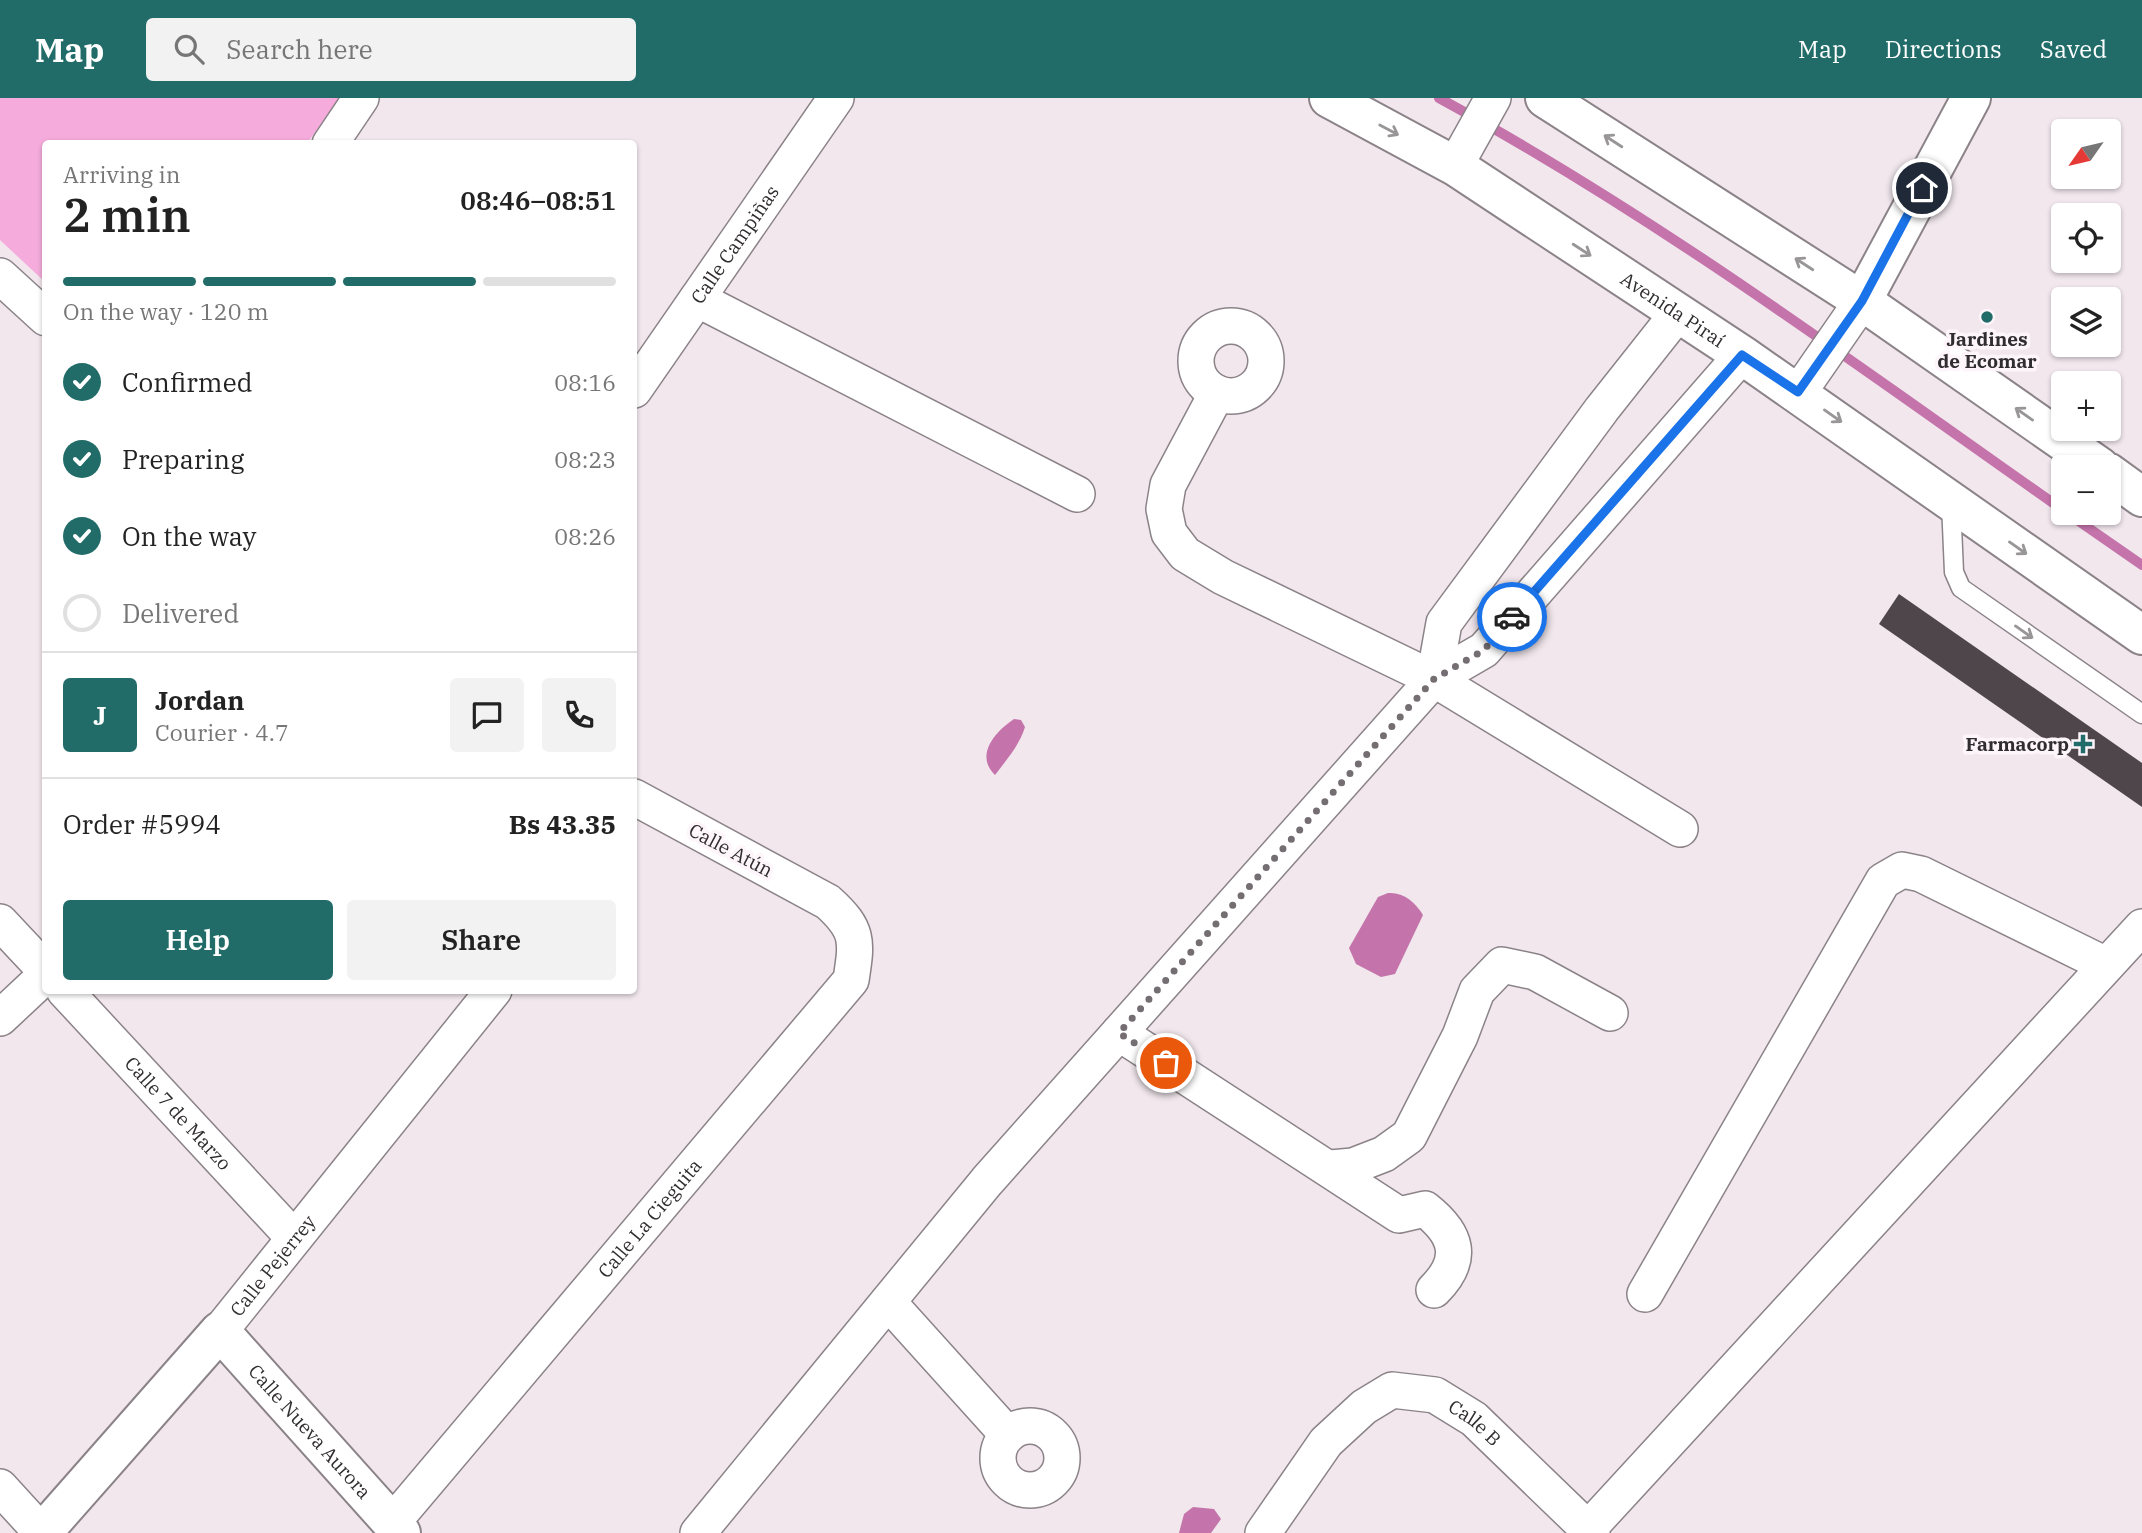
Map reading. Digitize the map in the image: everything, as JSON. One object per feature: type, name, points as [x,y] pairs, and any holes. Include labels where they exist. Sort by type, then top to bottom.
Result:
[{"type":"main road","name":"Avenida Piraí","points":[[1329,98],[1460,157],[1678,313],[1742,355],[1805,383],[1951,500],[2142,635]]},
{"type":"main road","points":[[1545,98],[1855,311],[2081,455]]},
{"type":"main road","points":[[1855,311],[1971,98]]},
{"type":"main road","points":[[2121,482],[2142,497]]},
{"type":"main road","name":"Calle Nueva Aurora","points":[[220,1331],[397,1528]]},
{"type":"main road","name":"Calle Pejerrey","points":[[42,1533],[220,1331]]},
{"type":"street","points":[[333,140],[361,98]]},
{"type":"street","name":"Calle Campiñas","points":[[637,386],[836,98]]},
{"type":"street","points":[[1460,157],[1493,98]]},
{"type":"street","points":[[0,276],[42,314]]},
{"type":"street","points":[[697,299],[1077,494]]},
{"type":"street","points":[[1805,383],[1855,311]]},
{"type":"street","points":[[1434,679],[1444,623],[1602,410],[1678,313]]},
{"type":"street","points":[[698,1533],[986,1181],[1434,679],[1484,650],[1742,355]]},
{"type":"street","points":[[1217,393],[1168,485],[1164,509],[1169,533],[1185,554],[1223,577],[1434,679],[1680,829]]},
{"type":"street","name":"Calle Atún","points":[[638,807],[828,902]]},
{"type":"street","points":[[1645,1294],[1883,881],[1902,870],[1921,874],[2106,965]]},
{"type":"street","name":"Calle La Cieguita","points":[[397,1528],[850,980],[857,944],[848,920],[828,902]]},
{"type":"street","points":[[0,922],[42,969]]},
{"type":"street","points":[[1590,1531],[2142,927]]},
{"type":"street","points":[[1331,1168],[1353,1166],[1384,1154],[1409,1136],[1460,1036],[1477,990],[1503,965],[1535,972],[1610,1013]]},
{"type":"street","points":[[0,1018],[42,977]]},
{"type":"street","name":"Calle 7 de Marzo","points":[[68,994],[294,1238]]},
{"type":"street","name":"Calle Pejerrey","points":[[220,1331],[491,994]]},
{"type":"street","points":[[1119,1033],[1331,1168],[1399,1215],[1425,1209],[1446,1226],[1455,1254],[1448,1275],[1434,1290]]},
{"type":"street","points":[[888,1302],[1008,1435]]},
{"type":"street","name":"Calle B","points":[[1262,1533],[1326,1442],[1364,1407],[1392,1390],[1435,1395],[1474,1419],[1590,1531]]},
{"type":"street","points":[[0,1487],[42,1533]]},
{"type":"lane","points":[[1951,500],[1954,572],[1961,588],[2142,714]]},
{"type":"shaded area","points":[[0,98],[342,98],[309,140],[42,140],[42,279],[0,240]]},
{"type":"shaded area","points":[[1014,719],[1021,720],[1025,727],[1016,746],[995,775],[989,767],[987,752],[1000,730]]},
{"type":"shaded area","points":[[1388,893],[1399,894],[1408,899],[1423,915],[1395,974],[1381,977],[1356,964],[1349,948],[1378,897]]},
{"type":"shaded area","points":[[1193,1507],[1214,1509],[1221,1519],[1211,1533],[1179,1533],[1184,1514]]},
{"type":"building","points":[[1899,594],[2142,763],[2142,807],[1879,624]]},
{"type":"waterway","points":[[1439,98],[1600,192],[1679,243],[1834,348],[2051,502]]},
{"type":"waterway","points":[[2084,525],[2142,565]]},
{"type":"way so far","points":[[1166,1063],[1119,1033],[1434,679],[1484,650],[1512,617]]},
{"type":"place","name":"Jardines de Ecomar","points":[[1987,317]]},
{"type":"place","name":"Farmacorp","points":[[2083,744]]},
{"type":"route","points":[[1512,617],[1742,355],[1798,392],[1862,301],[1922,188]]}]
